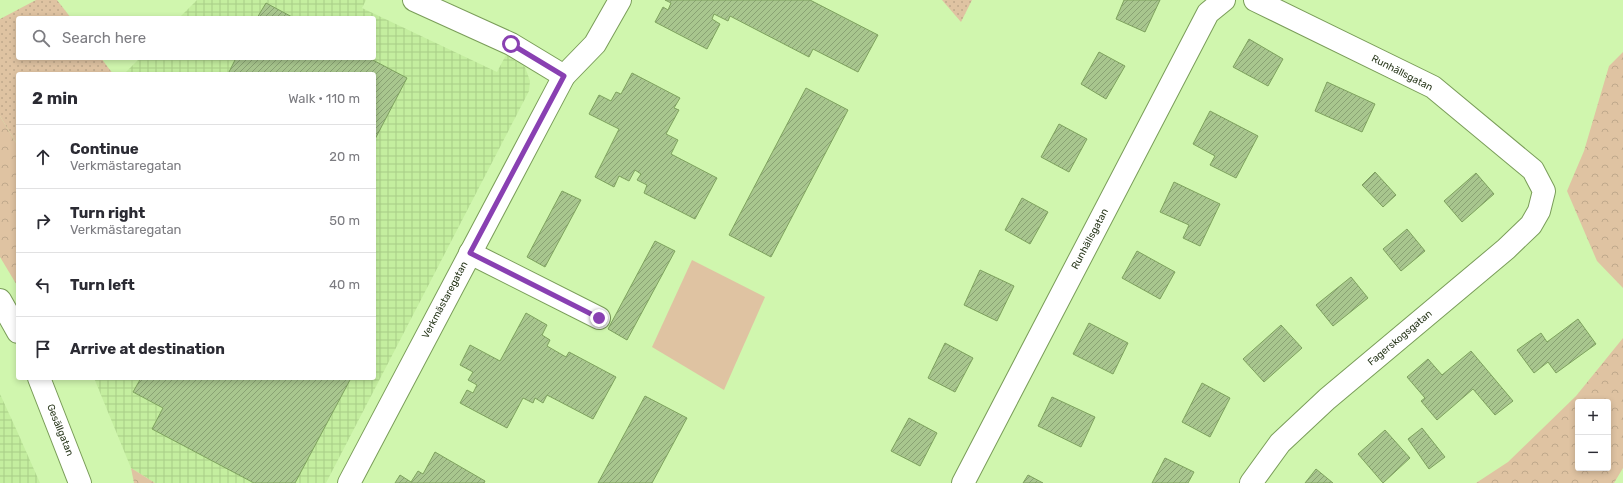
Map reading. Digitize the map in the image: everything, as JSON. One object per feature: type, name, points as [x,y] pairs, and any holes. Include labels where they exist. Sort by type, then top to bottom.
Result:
[{"type":"street","points":[[414,0],[511,44],[564,76]]},
{"type":"street","name":"Verkmästaregatan","points":[[350,483],[564,76],[595,44],[620,0]]},
{"type":"street","name":"Runhällsgatan","points":[[963,483],[1208,13],[1224,0]]},
{"type":"street","name":"Runhällsgatan","points":[[1255,0],[1433,87],[1533,170],[1544,191]]},
{"type":"street","name":"Fagerskogsgatan","points":[[1251,483],[1280,443],[1327,399],[1506,249],[1531,225],[1539,211],[1544,191]]},
{"type":"street","points":[[470,253],[599,318]]},
{"type":"street","points":[[0,300],[16,328]]},
{"type":"street","name":"Gesällgatan","points":[[40,380],[80,483]]},
{"type":"shaded area","points":[[197,0],[366,0],[362,8],[497,72],[506,55],[525,67],[530,81],[529,91],[326,483],[155,483],[131,468],[95,380],[376,380],[376,72],[126,72],[138,60],[376,60],[376,16],[181,16]]},
{"type":"shaded area","points":[[0,394],[17,431],[40,483],[0,483]]},
{"type":"green space","points":[[36,0],[57,0],[69,16],[16,16],[16,60],[102,60],[112,72],[16,72],[16,143],[0,116],[0,19]]},
{"type":"green space","points":[[942,0],[972,0],[961,22]]},
{"type":"green space","points":[[1623,52],[1623,288],[1597,261],[1567,191],[1584,151],[1609,66]]},
{"type":"green space","points":[[0,116],[16,143],[16,284],[0,257]]},
{"type":"green space","points":[[692,260],[765,297],[724,390],[652,347]]},
{"type":"green space","points":[[1623,338],[1623,468],[1614,483],[1476,483],[1508,462],[1576,396]]},
{"type":"green space","points":[[131,468],[155,483],[134,483]]},
{"type":"building","points":[[665,0],[810,0],[878,35],[858,72],[813,49],[809,57],[730,16],[728,21],[714,14],[712,19],[720,24],[707,49],[655,22],[663,7],[668,10],[671,3]]},
{"type":"building","points":[[1124,0],[1160,0],[1145,32],[1116,19]]},
{"type":"building","points":[[266,3],[290,16],[258,16]]},
{"type":"building","points":[[1249,39],[1283,59],[1268,86],[1233,67]]},
{"type":"building","points":[[1099,52],[1125,66],[1106,99],[1081,84]]},
{"type":"building","points":[[235,60],[373,60],[407,78],[376,137],[376,72],[229,72]]},
{"type":"building","points":[[632,73],[680,98],[674,108],[679,110],[666,134],[678,140],[671,154],[717,178],[695,219],[644,193],[647,185],[637,180],[641,174],[635,170],[629,181],[619,176],[614,187],[595,177],[619,129],[589,114],[599,95],[611,101],[616,92],[621,94]]},
{"type":"building","points":[[1327,82],[1375,104],[1362,132],[1315,111]]},
{"type":"building","points":[[806,88],[848,110],[771,257],[729,235]]},
{"type":"building","points":[[1210,111],[1258,136],[1236,178],[1210,165],[1215,156],[1193,144]]},
{"type":"building","points":[[1059,124],[1087,139],[1069,172],[1041,157]]},
{"type":"building","points":[[1375,172],[1396,195],[1383,207],[1362,185]]},
{"type":"building","points":[[1476,173],[1494,194],[1462,222],[1444,201]]},
{"type":"building","points":[[1174,182],[1220,204],[1200,246],[1183,238],[1189,225],[1160,212]]},
{"type":"building","points":[[562,191],[581,200],[545,267],[527,257]]},
{"type":"building","points":[[1022,198],[1048,212],[1030,244],[1005,230]]},
{"type":"building","points":[[1407,229],[1425,251],[1401,271],[1383,249]]},
{"type":"building","points":[[655,241],[675,251],[627,340],[608,329]]},
{"type":"building","points":[[1137,251],[1175,272],[1160,299],[1122,278]]},
{"type":"building","points":[[980,270],[1014,286],[997,321],[964,305]]},
{"type":"building","points":[[1351,277],[1368,298],[1333,326],[1316,305]]},
{"type":"building","points":[[526,313],[547,325],[542,335],[550,340],[547,346],[566,357],[569,352],[616,377],[593,419],[547,395],[543,403],[535,398],[533,403],[523,398],[507,428],[460,403],[467,390],[473,393],[477,385],[468,380],[473,372],[460,365],[470,345],[500,361]]},
{"type":"building","points":[[1578,319],[1596,344],[1556,373],[1548,362],[1534,373],[1517,350],[1541,333],[1547,342]]},
{"type":"building","points":[[1089,323],[1128,343],[1113,374],[1073,354]]},
{"type":"building","points":[[1281,325],[1302,348],[1264,382],[1243,359]]},
{"type":"building","points":[[945,343],[973,358],[955,392],[928,378]]},
{"type":"building","points":[[1471,351],[1513,401],[1495,415],[1473,389],[1437,420],[1421,401],[1425,398],[1407,377],[1428,359],[1442,375]]},
{"type":"building","points":[[140,380],[350,380],[295,483],[254,483],[152,429],[163,408],[133,392]]},
{"type":"building","points":[[1202,383],[1230,398],[1210,437],[1182,422]]},
{"type":"building","points":[[645,396],[687,418],[652,483],[598,483]]},
{"type":"building","points":[[1052,397],[1095,417],[1081,447],[1038,426]]},
{"type":"building","points":[[909,418],[937,433],[920,466],[891,451]]},
{"type":"building","points":[[1422,428],[1445,457],[1429,469],[1408,439]]},
{"type":"building","points":[[1385,430],[1410,458],[1383,483],[1358,454]]},
{"type":"building","points":[[435,452],[485,481],[484,483],[395,483],[400,475],[411,482],[418,471],[423,474]]},
{"type":"building","points":[[1165,458],[1194,472],[1188,483],[1152,483]]},
{"type":"building","points":[[1316,469],[1333,483],[1305,483]]},
{"type":"building","points":[[1028,475],[1043,483],[1023,483]]},
{"type":"route","points":[[511,44],[530,54],[564,76],[470,253],[599,318]]}]
